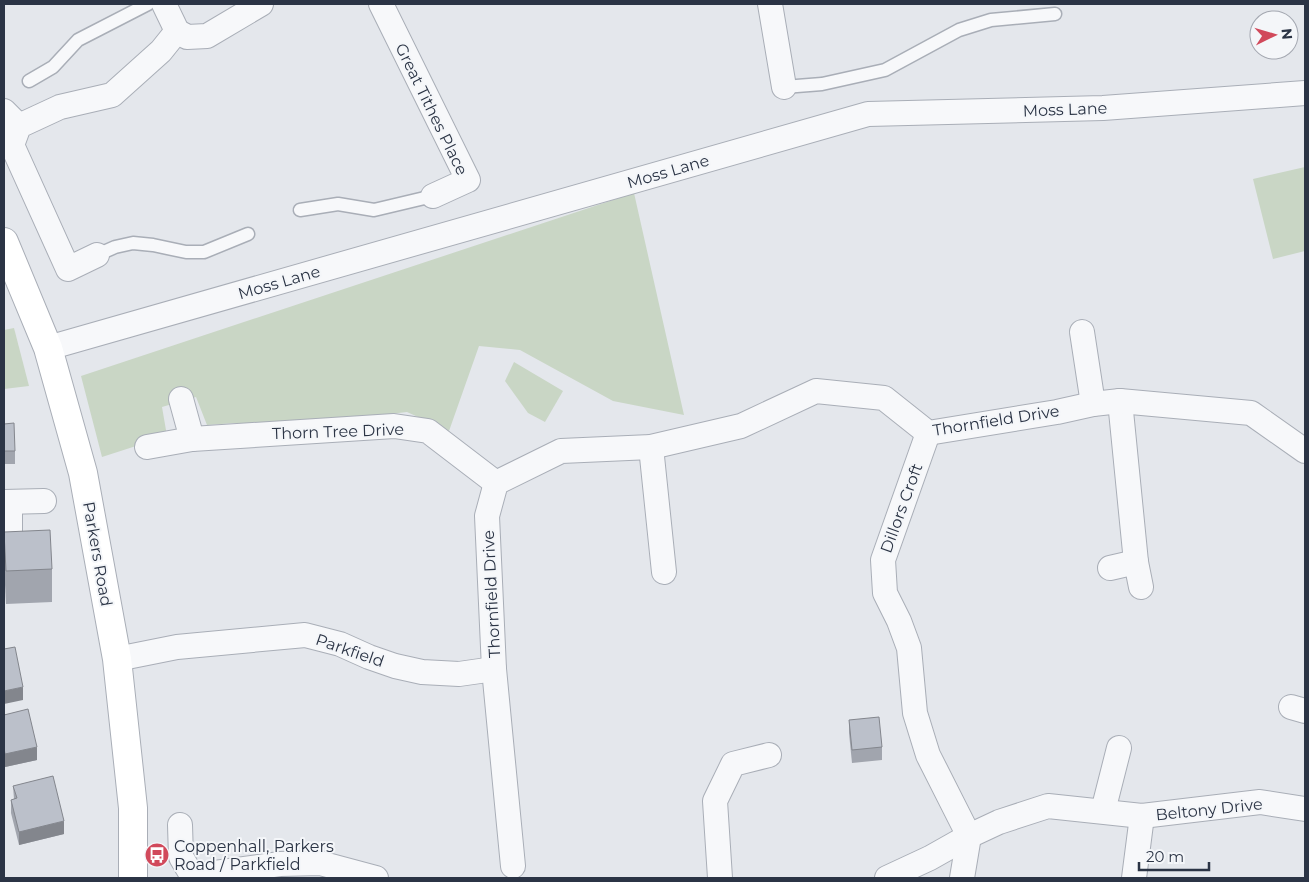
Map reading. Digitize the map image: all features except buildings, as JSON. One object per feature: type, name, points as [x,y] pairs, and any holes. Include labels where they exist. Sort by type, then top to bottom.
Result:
[{"type":"street","points":[[164,4],[182,34]]},
{"type":"street","points":[[98,255],[68,269],[12,145],[11,118],[112,95],[182,34],[208,36],[261,4]]},
{"type":"street","name":"Great Tithes Place","points":[[381,4],[468,180],[433,196]]},
{"type":"street","points":[[770,4],[784,87]]},
{"type":"street","name":"Moss Lane","points":[[48,348],[868,114],[1103,108],[1305,93]]},
{"type":"street","name":"Parkers Road","points":[[4,242],[48,348],[84,473],[118,659],[133,808],[133,878]]},
{"type":"street","points":[[1082,332],[1093,404]]},
{"type":"street","name":"Thornfield Drive","points":[[513,874],[494,669],[487,516],[496,483],[561,451],[651,447],[741,426],[816,391],[884,398],[928,433],[1120,401],[1251,414],[1305,451]]},
{"type":"street","points":[[181,400],[192,440]]},
{"type":"street","points":[[1120,401],[1140,587]]},
{"type":"street","name":"Thorn Tree Drive","points":[[147,446],[192,440],[394,426],[428,431],[496,483]]},
{"type":"street","name":"Dillors Croft","points":[[928,433],[882,560],[885,593],[899,621],[909,648],[915,713],[928,755],[969,836]]},
{"type":"street","points":[[651,447],[664,572]]},
{"type":"street","points":[[10,540],[7,502],[44,501]]},
{"type":"street","points":[[1110,568],[1136,562]]},
{"type":"street","name":"Parkfield","points":[[118,659],[177,647],[305,635],[340,644],[395,666],[422,672],[459,674],[494,669]]},
{"type":"street","points":[[1103,811],[1119,748]]},
{"type":"street","points":[[720,878],[715,801],[733,764],[769,755]]},
{"type":"street","name":"Beltony Drive","points":[[887,878],[999,822],[1048,806],[1142,816],[1260,802],[1305,808]]},
{"type":"street","name":"Beltony Drive","points":[[1134,878],[1142,816]]},
{"type":"street","points":[[180,825],[181,857],[190,872],[200,875],[280,864],[320,864],[376,878]]},
{"type":"street","points":[[962,878],[969,836]]},
{"type":"lane","points":[[30,81],[54,68],[78,40],[148,4]]},
{"type":"lane","points":[[784,87],[822,84],[884,70],[959,30],[991,20],[1055,14]]},
{"type":"lane","points":[[300,210],[338,204],[374,210],[433,196]]},
{"type":"lane","points":[[98,255],[115,247],[133,244],[153,244],[186,252],[204,252],[248,234]]},
{"type":"green space","points":[[1305,167],[1305,251],[1273,259],[1253,179]]},
{"type":"green space","points":[[634,193],[684,415],[613,401],[520,350],[479,346],[449,431],[407,412],[306,424],[235,423],[207,425],[196,397],[162,407],[167,436],[102,457],[81,376]]},
{"type":"green space","points":[[14,328],[29,386],[4,389],[4,330]]},
{"type":"green space","points":[[514,362],[563,391],[545,422],[528,413],[505,381]]},
{"type":"place","name":"Coppenhall, Parkers Road / Parkfield","points":[[157,855]]}]
